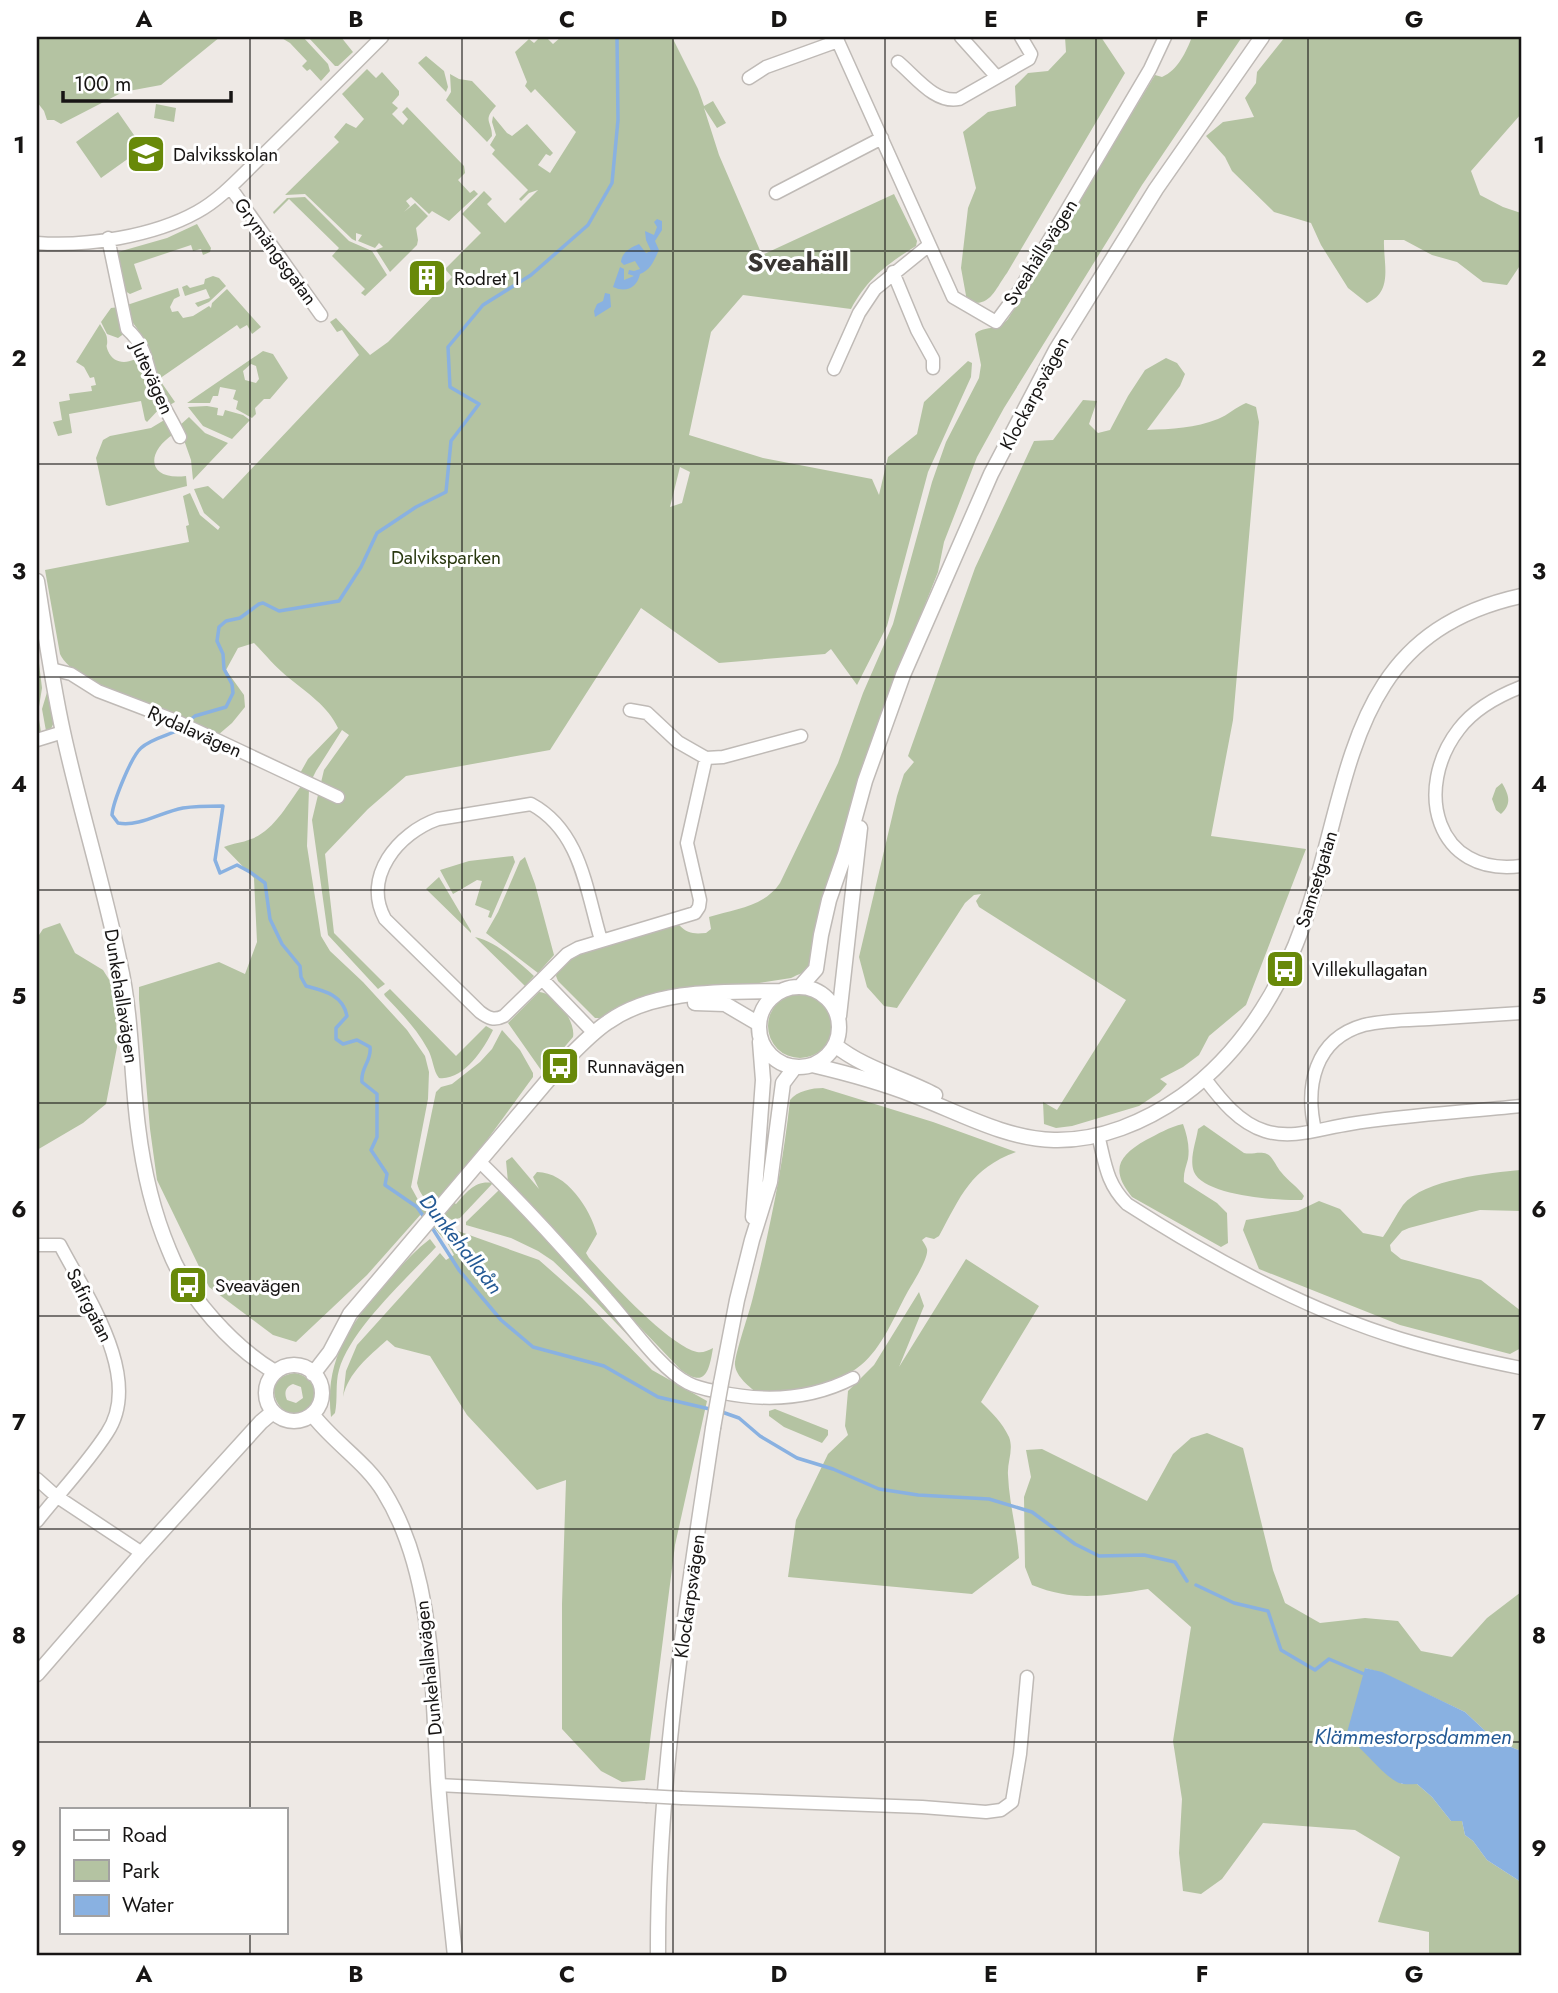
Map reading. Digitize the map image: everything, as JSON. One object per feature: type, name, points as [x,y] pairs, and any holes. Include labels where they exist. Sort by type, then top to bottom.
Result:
[{"type":"street","points":[[37,243],[84,242],[108,238],[168,226],[200,211],[230,187],[382,37]]},
{"type":"street","points":[[961,37],[996,76]]},
{"type":"street","points":[[898,62],[943,99],[959,99],[1029,58],[1031,54],[1021,37]]},
{"type":"street","name":"Klockarpsvägen","points":[[866,781],[903,675],[991,474],[1056,350],[1156,189],[1262,37]]},
{"type":"street","points":[[749,78],[766,67],[837,39]]},
{"type":"street","name":"Sveahällsvägen","points":[[837,39],[953,297],[996,322],[1026,280],[1150,69],[1159,39]]},
{"type":"street","points":[[776,193],[882,138]]},
{"type":"street","name":"Grymängsgatan","points":[[230,187],[321,314]]},
{"type":"street","name":"Jutevägen","points":[[108,238],[127,329],[142,345],[154,386],[180,437]]},
{"type":"street","points":[[834,369],[859,313],[875,289],[928,246]]},
{"type":"street","points":[[894,272],[917,330],[933,359],[933,368]]},
{"type":"street","name":"Dunkehallavägen","points":[[37,580],[63,732],[120,964],[132,1033],[138,1127],[149,1186],[169,1251],[188,1285],[209,1314],[244,1351],[275,1373]]},
{"type":"street","name":"Samsetgatan","points":[[995,1127],[1021,1135],[1053,1140],[1098,1135],[1146,1119],[1205,1079],[1251,1027],[1285,969],[1311,903],[1352,750],[1379,691],[1402,661],[1434,633],[1473,611],[1521,596]]},
{"type":"street","name":"Rydalavägen","points":[[51,669],[71,674],[99,691],[185,725],[338,797]]},
{"type":"street","points":[[1521,687],[1476,711],[1461,726],[1444,753],[1434,796],[1439,821],[1446,835],[1459,849],[1486,864],[1521,866]]},
{"type":"street","points":[[631,710],[647,713],[678,742],[706,758],[723,757],[801,736]]},
{"type":"street","points":[[37,740],[63,732]]},
{"type":"street","points":[[601,940],[577,856],[569,839],[549,816],[531,803],[427,823],[417,829],[386,860],[380,870],[377,896],[385,919],[480,1012],[489,1018],[498,1019],[567,954],[601,940],[695,913],[700,900],[687,843],[706,758]]},
{"type":"street","points":[[800,987],[816,969],[829,900],[866,781]]},
{"type":"street","points":[[812,1065],[826,1057],[835,1045],[839,1032],[866,781]]},
{"type":"street","points":[[542,979],[594,1033]]},
{"type":"street","points":[[313,1374],[330,1352],[350,1314],[560,1066],[608,1021],[656,1001],[703,994],[782,991],[800,987],[810,988],[825,996],[839,1019]]},
{"type":"street","points":[[752,1240],[763,1080],[760,1029],[766,1004],[782,991]]},
{"type":"street","points":[[608,1021],[660,1008],[701,1002],[725,1004],[760,1029],[765,1047],[774,1058],[795,1067],[812,1065],[856,1075],[995,1127]]},
{"type":"street","points":[[1315,1130],[1310,1099],[1314,1073],[1332,1044],[1352,1030],[1381,1022],[1521,1013]]},
{"type":"street","points":[[835,1045],[844,1052],[912,1082],[995,1127]]},
{"type":"street","points":[[752,1240],[770,1182],[783,1083],[795,1067]]},
{"type":"street","points":[[1205,1079],[1232,1111],[1250,1125],[1277,1134],[1297,1134],[1351,1124],[1521,1106]]},
{"type":"street","points":[[1098,1135],[1111,1186],[1116,1194],[1136,1210],[1209,1254],[1274,1287],[1399,1338],[1521,1368]]},
{"type":"street","points":[[480,1162],[590,1279],[657,1357],[688,1383],[757,1399],[784,1399],[831,1389],[853,1378]]},
{"type":"street","name":"Klockarpsvägen","points":[[658,1956],[663,1811],[690,1584],[721,1383],[752,1240]]},
{"type":"street","name":"Safirgatan","points":[[37,1245],[60,1245],[110,1343],[120,1384],[117,1407],[109,1431],[56,1496]]},
{"type":"street","points":[[300,1366],[313,1374],[318,1380],[322,1395],[313,1414],[294,1421],[286,1420],[273,1412],[266,1395],[270,1379],[275,1373],[300,1366]]},
{"type":"street","points":[[37,1674],[142,1553],[273,1412]]},
{"type":"street","name":"Dunkehallavägen","points":[[313,1414],[323,1428],[383,1490],[404,1529],[418,1575],[428,1644],[438,1785],[455,1956]]},
{"type":"street","points":[[37,1479],[56,1496],[142,1553]]},
{"type":"street","points":[[37,1521],[56,1496]]},
{"type":"street","points":[[438,1785],[986,1812],[1001,1810],[1012,1802],[1016,1783],[1027,1677]]},
{"type":"green space","points":[[37,37],[220,37],[161,85],[123,92],[61,124],[47,120],[37,102]]},
{"type":"green space","points":[[280,37],[303,37],[328,64],[330,71],[321,81],[310,69],[307,71],[302,66],[307,61],[290,43]]},
{"type":"green space","points":[[308,37],[341,37],[353,52],[335,66]]},
{"type":"green space","name":"Dalviksparken","points":[[540,37],[546,37],[553,44],[561,37],[672,37],[704,106],[713,101],[726,123],[717,128],[704,108],[719,155],[762,255],[894,194],[917,241],[916,246],[871,281],[851,309],[743,295],[711,332],[689,435],[763,458],[872,479],[879,495],[888,457],[917,434],[924,402],[968,361],[972,363],[971,377],[928,472],[887,626],[857,685],[831,649],[825,654],[719,663],[641,608],[550,750],[406,776],[368,809],[325,854],[334,933],[385,984],[378,989],[328,935],[312,820],[324,770],[349,735],[342,730],[312,779],[299,775],[308,759],[338,728],[323,706],[280,670],[254,643],[238,648],[226,670],[244,695],[245,707],[218,735],[107,690],[69,666],[60,654],[45,570],[189,542],[186,526],[189,525],[183,496],[190,493],[200,515],[218,530],[220,527],[204,513],[194,489],[208,486],[223,499],[359,355],[342,330],[337,332],[330,322],[336,318],[370,355],[388,342],[452,277],[445,269],[481,233],[462,214],[484,191],[492,199],[487,204],[505,223],[538,190],[529,193],[521,201],[519,199],[528,190],[492,154],[495,150],[490,145],[496,135],[493,116],[512,136],[527,124],[553,153],[550,156],[546,154],[538,165],[550,173],[576,132],[535,89],[531,93],[525,86],[527,82],[515,52],[529,39],[534,43]],"holes":[[[680,467],[690,472],[682,503],[670,507]]]},
{"type":"green space","points":[[1065,37],[1101,37],[1125,73],[995,291],[987,300],[975,303],[967,301],[961,268],[968,208],[976,188],[963,132],[988,112],[1016,106],[1015,86],[1028,73],[1048,71],[1066,52]]},
{"type":"green space","points":[[1192,37],[1242,37],[1142,185],[1004,408],[977,457],[944,542],[938,572],[861,778],[823,905],[809,967],[791,978],[631,1003],[601,1018],[595,1018],[556,976],[576,955],[610,941],[679,925],[691,933],[706,933],[711,929],[709,917],[757,902],[780,883],[838,763],[863,693],[893,624],[932,482],[946,442],[979,378],[981,365],[975,334],[999,326],[1008,319],[1155,75],[1162,77],[1173,70]]},
{"type":"green space","points":[[1285,37],[1521,37],[1521,114],[1471,171],[1480,195],[1521,213],[1521,264],[1507,285],[1483,282],[1457,262],[1432,255],[1404,240],[1384,240],[1384,284],[1381,292],[1367,303],[1348,288],[1321,245],[1311,223],[1274,212],[1232,171],[1225,157],[1206,136],[1223,122],[1254,117],[1245,98],[1256,83],[1257,72]]},
{"type":"green space","points":[[426,56],[444,71],[448,87],[446,92],[418,63]]},
{"type":"green space","points":[[367,69],[376,78],[382,72],[399,91],[392,103],[398,108],[392,114],[403,125],[408,119],[402,112],[407,107],[464,166],[465,173],[458,180],[470,193],[474,190],[478,194],[449,221],[432,211],[429,214],[411,197],[406,201],[410,206],[404,212],[415,203],[428,216],[416,228],[417,245],[390,272],[376,250],[383,247],[379,243],[375,248],[358,241],[362,235],[356,233],[356,241],[352,239],[305,194],[285,195],[339,142],[334,137],[346,123],[356,128],[364,119],[342,94]]},
{"type":"green space","points":[[450,74],[472,81],[496,106],[489,118],[492,136],[487,142],[446,100],[451,92]]},
{"type":"green space","points":[[156,104],[176,108],[174,122],[154,118]]},
{"type":"green space","points":[[118,112],[143,148],[101,178],[76,142]]},
{"type":"green space","points":[[305,197],[349,241],[372,251],[387,275],[365,296],[361,293],[365,289],[332,256],[339,248],[289,199],[274,214],[287,198]]},
{"type":"green space","points":[[197,224],[211,248],[210,252],[203,255],[201,249],[193,251],[191,245],[134,264],[142,289],[130,294],[125,291],[115,255],[118,252],[167,238]]},
{"type":"green space","points":[[213,276],[226,286],[209,302],[198,307],[195,303],[210,298],[206,289],[185,296],[182,287],[204,284],[205,279]]},
{"type":"green space","points":[[178,288],[180,296],[174,299],[170,307],[172,312],[178,311],[183,318],[193,316],[209,306],[211,308],[212,303],[227,289],[261,327],[252,334],[247,325],[240,329],[237,325],[159,379],[175,402],[168,406],[147,347],[128,312],[127,305]]},
{"type":"green space","points":[[119,307],[125,333],[118,338],[107,334],[101,322],[111,308]]},
{"type":"green space","points":[[100,324],[107,337],[108,351],[115,359],[124,362],[143,354],[161,407],[147,422],[141,401],[69,414],[72,433],[58,436],[53,422],[62,420],[59,402],[70,400],[69,394],[92,391],[91,386],[96,385],[94,377],[90,378],[84,367],[76,362]]},
{"type":"green space","points":[[263,351],[273,354],[288,378],[270,399],[264,399],[255,408],[256,414],[252,418],[236,409],[238,401],[233,399],[236,390],[220,387],[218,396],[213,396],[210,403],[187,403]],"holes":[[[251,364],[256,366],[259,379],[256,383],[245,380],[243,371]]]},
{"type":"green space","points":[[1166,358],[1177,363],[1185,374],[1180,386],[1147,430],[1183,428],[1209,422],[1246,403],[1256,407],[1259,422],[1233,720],[1211,836],[1306,849],[1246,1005],[1209,1036],[1199,1055],[1160,1079],[1167,1084],[1139,1106],[1072,1126],[1056,1128],[1044,1124],[1043,1102],[1057,1110],[1126,1000],[979,907],[976,901],[981,894],[974,895],[965,903],[897,1008],[884,1006],[867,987],[859,957],[897,796],[904,774],[914,762],[908,756],[975,568],[1034,441],[1053,440],[1083,400],[1097,401],[1089,424],[1098,433],[1110,430],[1145,370]]},
{"type":"green space","points":[[188,407],[218,408],[217,415],[223,416],[225,410],[250,420],[232,439],[203,426]]},
{"type":"green space","points":[[189,417],[205,433],[228,443],[193,480],[191,460],[179,426]]},
{"type":"green space","points":[[166,419],[174,434],[158,449],[154,464],[157,470],[164,474],[186,476],[187,486],[106,505],[96,458],[103,440],[110,436],[151,428]]},
{"type":"green space","points":[[37,647],[42,688],[38,713],[41,732],[37,734]]},
{"type":"green space","points":[[48,689],[54,722],[51,729],[46,731],[42,709]]},
{"type":"green space","points":[[1502,783],[1508,799],[1507,807],[1501,814],[1496,810],[1492,799],[1496,788]]},
{"type":"green space","points":[[302,785],[309,789],[307,846],[321,936],[330,951],[407,1030],[425,1056],[429,1072],[428,1099],[411,1187],[422,1207],[451,1228],[443,1238],[422,1213],[367,1275],[296,1342],[273,1335],[209,1287],[157,1180],[150,1129],[139,987],[219,962],[245,974],[257,942],[254,878],[224,847],[251,839],[267,830]]},
{"type":"green space","points":[[513,856],[515,862],[491,918],[488,917],[490,911],[475,905],[482,881],[477,880],[453,894],[440,870],[469,861]]},
{"type":"green space","points":[[525,857],[554,955],[538,973],[486,933],[520,861]]},
{"type":"green space","points":[[439,877],[471,931],[471,933],[426,889]]},
{"type":"green space","points":[[60,923],[75,953],[103,970],[115,989],[117,1047],[106,1104],[83,1123],[37,1150],[37,938],[43,929]]},
{"type":"green space","points":[[475,937],[499,948],[534,976],[525,986]]},
{"type":"green space","points":[[390,989],[456,1056],[486,1026],[493,1030],[472,1062],[448,1078],[439,1078],[423,1041],[385,996]]},
{"type":"green space","points":[[539,992],[552,997],[564,1009],[573,1031],[573,1037],[545,1070],[541,1070],[508,1023]]},
{"type":"green space","points":[[794,994],[806,994],[823,1003],[830,1014],[830,1038],[823,1049],[806,1058],[794,1058],[782,1053],[773,1044],[768,1032],[768,1020],[773,1008],[782,999]]},
{"type":"green space","points":[[502,1030],[520,1050],[533,1077],[468,1166],[443,1195],[456,1204],[476,1185],[493,1183],[460,1218],[452,1220],[426,1200],[417,1183],[436,1092],[441,1087],[452,1084],[480,1062],[492,1049]]},
{"type":"green space","points":[[823,1088],[933,1122],[1016,1152],[1000,1159],[977,1176],[961,1196],[939,1236],[922,1240],[927,1249],[923,1265],[887,1332],[861,1365],[838,1379],[812,1388],[758,1394],[738,1374],[735,1360],[770,1224],[790,1100],[805,1091]]},
{"type":"green space","points":[[1183,1124],[1189,1150],[1184,1182],[1217,1203],[1227,1213],[1228,1243],[1221,1247],[1132,1197],[1121,1179],[1120,1164],[1129,1152],[1159,1133]]},
{"type":"green space","points":[[1204,1125],[1244,1153],[1269,1155],[1304,1196],[1302,1200],[1227,1192],[1201,1180],[1194,1172],[1193,1156],[1198,1129]]},
{"type":"green space","points":[[512,1157],[539,1189],[533,1177],[537,1172],[558,1178],[576,1194],[589,1214],[597,1234],[586,1253],[640,1311],[685,1347],[697,1352],[713,1348],[710,1364],[704,1375],[695,1378],[680,1369],[587,1272],[508,1182],[506,1161]]},
{"type":"green space","points":[[1521,1170],[1521,1211],[1480,1210],[1443,1219],[1402,1231],[1390,1245],[1391,1251],[1401,1259],[1481,1280],[1521,1311],[1521,1348],[1510,1354],[1400,1325],[1259,1269],[1243,1230],[1246,1220],[1298,1211],[1319,1201],[1340,1209],[1363,1233],[1383,1237],[1403,1205],[1426,1189],[1458,1179]]},
{"type":"green space","points":[[502,1190],[606,1302],[659,1368],[553,1261],[511,1238],[466,1225]]},
{"type":"green space","points":[[458,1231],[539,1260],[582,1298],[652,1370],[707,1401],[675,1545],[645,1780],[622,1782],[601,1771],[562,1729],[566,1480],[537,1490],[467,1415],[430,1356],[395,1347],[387,1340],[354,1373],[343,1397],[346,1371],[357,1345],[440,1253],[446,1260],[454,1255],[448,1244]]},
{"type":"green space","points":[[430,1239],[436,1247],[381,1305],[345,1355],[338,1375],[335,1413],[331,1417],[332,1377],[343,1343],[375,1297],[408,1259]]},
{"type":"green space","points":[[966,1259],[1039,1306],[981,1402],[1000,1422],[1009,1437],[1009,1485],[1019,1558],[972,1594],[788,1577],[796,1520],[828,1454],[848,1435],[845,1426],[848,1391],[874,1365],[919,1292],[924,1306],[899,1367]]},
{"type":"green space","points":[[295,1373],[310,1381],[315,1398],[307,1411],[297,1415],[287,1413],[280,1406],[275,1396],[275,1386],[281,1378]],"holes":[[[293,1384],[301,1387],[303,1398],[296,1403],[287,1400],[285,1393],[288,1387]]]},
{"type":"green space","points":[[775,1409],[828,1430],[828,1435],[822,1443],[784,1427],[769,1416],[769,1411]]},
{"type":"green space","points":[[1207,1433],[1243,1448],[1273,1570],[1285,1603],[1320,1623],[1365,1618],[1398,1621],[1421,1651],[1452,1657],[1487,1618],[1521,1592],[1521,1751],[1496,1741],[1465,1712],[1382,1673],[1365,1668],[1363,1749],[1402,1784],[1417,1784],[1432,1797],[1451,1821],[1462,1821],[1465,1835],[1487,1860],[1521,1882],[1521,1956],[1429,1956],[1429,1932],[1378,1922],[1400,1857],[1355,1830],[1263,1823],[1222,1879],[1201,1894],[1183,1891],[1179,1853],[1182,1799],[1173,1741],[1191,1627],[1148,1589],[1076,1596],[1032,1585],[1025,1567],[1024,1497],[1031,1477],[1026,1450],[1042,1449],[1147,1501],[1173,1454],[1191,1438]]},
{"type":"water","points":[[657,219],[662,221],[662,230],[655,241],[659,250],[652,264],[630,288],[613,287],[620,267],[624,269],[624,280],[634,276],[628,274],[629,270],[640,269],[635,261],[624,265],[621,262],[623,256],[639,244],[646,253],[651,251],[645,231],[654,235],[657,227],[654,222]]},
{"type":"water","points":[[605,293],[610,294],[611,307],[595,317],[594,311],[597,304],[603,301]]},
{"type":"water","name":"Klämmestorpsdammen","points":[[1365,1668],[1382,1672],[1465,1712],[1496,1741],[1521,1751],[1521,1882],[1487,1860],[1465,1835],[1462,1821],[1451,1821],[1432,1797],[1417,1784],[1401,1784],[1393,1779],[1346,1736]]},
{"type":"waterway","name":"Dunkehallaån","points":[[190,720],[226,707],[233,693],[217,641],[219,627],[226,621],[240,618],[263,603],[279,611],[339,601],[361,567],[377,533],[416,507],[446,492],[451,441],[479,404],[450,387],[448,347],[483,305],[531,275],[588,225],[612,183],[618,120],[617,37]]},
{"type":"waterway","name":"Dunkehallaån","points":[[181,729],[141,748],[123,780],[112,815],[118,823],[126,824],[183,808],[223,806],[215,860],[220,873],[237,865],[265,883],[270,919],[282,944],[300,966],[301,977],[306,986],[332,995],[345,1009],[347,1016],[336,1028],[336,1039],[343,1044],[357,1040],[370,1047],[362,1082],[377,1094],[377,1137],[371,1150],[387,1174],[385,1185],[417,1207],[426,1220]]},
{"type":"waterway","name":"Dunkehallaån","points":[[431,1226],[459,1270],[501,1320],[533,1347],[604,1366],[658,1397],[714,1410]]},
{"type":"waterway","name":"Dunkehallaån","points":[[722,1412],[739,1418],[760,1436],[797,1458],[833,1469],[879,1489],[918,1495],[989,1499],[1032,1512],[1075,1544],[1099,1556],[1144,1555],[1175,1562],[1187,1581]]},
{"type":"waterway","name":"Dunkehallaån","points":[[1196,1585],[1234,1603],[1268,1611],[1281,1650],[1315,1670],[1329,1659],[1364,1674]]},
{"type":"place","name":"Dalviksskolan","points":[[146,154]]},
{"type":"place","name":"Rodret 1","points":[[427,278]]},
{"type":"place","name":"Villekullagatan","points":[[1285,969]]},
{"type":"place","name":"Runnavägen","points":[[560,1066]]},
{"type":"place","name":"Sveavägen","points":[[188,1285]]},
{"type":"district","name":"Sveahäll","points":[[798,262]]}]
